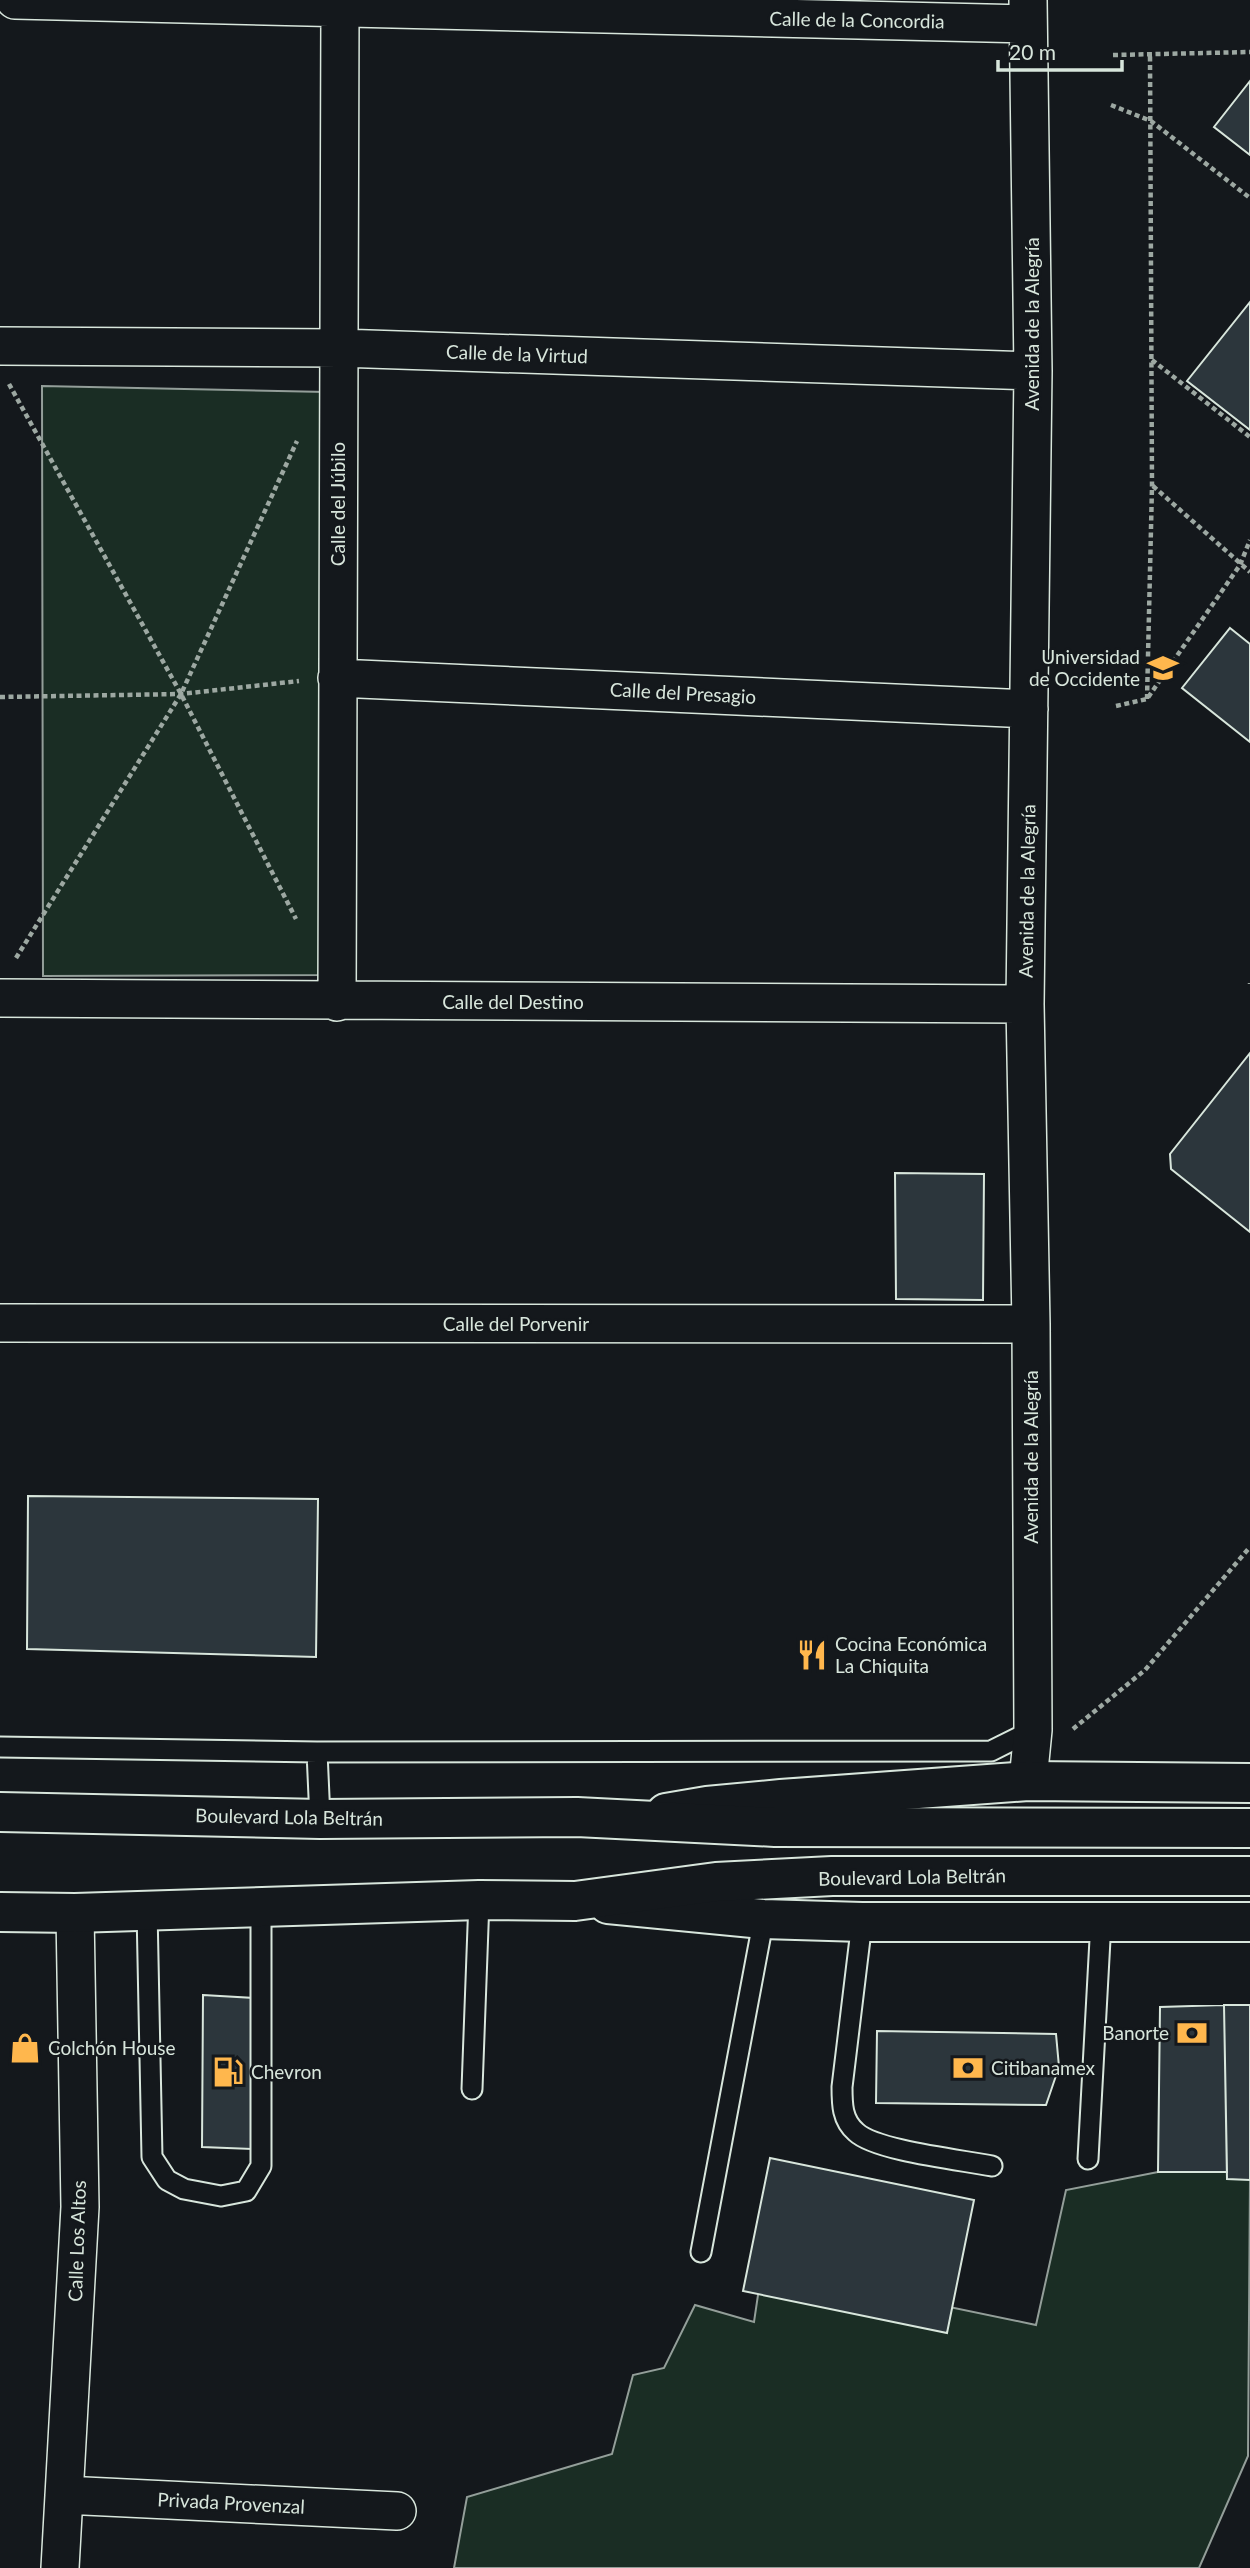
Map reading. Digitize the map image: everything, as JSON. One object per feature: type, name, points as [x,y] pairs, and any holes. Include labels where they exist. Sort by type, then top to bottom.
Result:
[{"type":"main road","name":"Boulevard Lola Beltrán","points":[[0,1812],[320,1819],[650,1816],[707,1806],[781,1799],[1028,1781],[1250,1783]]},
{"type":"main road","name":"Boulevard Lola Beltrán","points":[[577,1817],[775,1827],[1250,1828]]},
{"type":"main road","name":"Boulevard Lola Beltrán","points":[[575,1901],[716,1882],[832,1876],[1250,1876]]},
{"type":"main road","name":"Boulevard Lola Beltrán","points":[[0,1912],[261,1909],[479,1900],[575,1901],[763,1919],[862,1922],[1250,1922]]},
{"type":"street","name":"Calle de la Concordia","points":[[15,0],[340,7],[1028,12]]},
{"type":"street","name":"Calle del Júbilo","points":[[337,1002],[340,7]]},
{"type":"street","name":"Avenida de la Alegría","points":[[1028,12],[1033,371],[1025,1004],[1031,1324],[1033,1730],[1028,1781]]},
{"type":"street","name":"Calle de la Virtud","points":[[3,363],[339,348],[1033,371]]},
{"type":"street","name":"Calle del Presagio","points":[[337,678],[1029,709]]},
{"type":"street","name":"Calle del Destino","points":[[0,998],[1025,1004]]},
{"type":"street","name":"Calle del Porvenir","points":[[0,1323],[1031,1324]]},
{"type":"street","name":"Calle Los Altos","points":[[60,2568],[80,2207],[75,1913]]},
{"type":"street","name":"Privada Provenzal","points":[[64,2496],[397,2511]]},
{"type":"lane","points":[[0,1747],[317,1752],[991,1751],[1033,1730]]},
{"type":"lane","points":[[317,1752],[320,1819]]},
{"type":"lane","points":[[701,2252],[763,1919],[775,1880]]},
{"type":"lane","points":[[472,2089],[479,1900]]},
{"type":"lane","points":[[147,1910],[152,2157],[167,2180],[184,2189],[221,2196],[246,2191],[261,2166],[261,1909]]},
{"type":"lane","points":[[1088,2159],[1101,1921]]},
{"type":"lane","points":[[862,1922],[842,2087],[842,2112],[855,2132],[875,2144],[992,2166]]},
{"type":"path","points":[[1113,55],[1250,52]]},
{"type":"path","points":[[1147,699],[1152,486],[1150,55]]},
{"type":"path","points":[[1111,105],[1151,121],[1250,198]]},
{"type":"path","points":[[1152,360],[1250,437]]},
{"type":"path","points":[[3,363],[181,694],[300,928]]},
{"type":"path","points":[[15,961],[181,694],[300,434]]},
{"type":"path","points":[[1152,486],[1250,572]]},
{"type":"path","points":[[1116,706],[1147,699],[1240,565],[1250,540]]},
{"type":"path","points":[[0,697],[181,694],[337,678]]},
{"type":"path","points":[[1033,1730],[1063,1737],[1145,1670],[1250,1547]]},
{"type":"green space","points":[[42,386],[326,392],[332,975],[43,976]]},
{"type":"green space","points":[[1158,2172],[1227,2172],[1250,2179],[1248,2456],[1199,2568],[454,2568],[467,2497],[612,2454],[633,2375],[664,2368],[695,2305],[754,2322],[762,2268],[1036,2325],[1066,2190]]},
{"type":"building","points":[[1250,81],[1250,155],[1214,127]]},
{"type":"building","points":[[1250,302],[1250,430],[1187,381]]},
{"type":"building","points":[[1230,628],[1250,644],[1250,742],[1182,688]]},
{"type":"building","points":[[1250,1053],[1250,1232],[1171,1169],[1170,1154]]},
{"type":"building","points":[[895,1173],[984,1174],[983,1300],[896,1299]]},
{"type":"building","points":[[28,1496],[318,1499],[316,1657],[27,1649]]},
{"type":"building","name":"Chevron","points":[[203,1995],[254,1998],[252,2149],[202,2147]]},
{"type":"building","points":[[1224,2005],[1250,2005],[1250,2180],[1227,2179]]},
{"type":"building","points":[[1224,2005],[1227,2172],[1158,2172],[1160,2007]]},
{"type":"building","points":[[877,2031],[1056,2034],[1059,2067],[1046,2105],[876,2103]]},
{"type":"building","points":[[770,2158],[974,2200],[947,2333],[743,2291]]},
{"type":"place","name":"Universidad de Occidente","points":[[1163,668]]},
{"type":"place","name":"Cocina Económica La Chiquita","points":[[812,1655]]},
{"type":"place","name":"Banorte","points":[[1192,2033]]},
{"type":"place","name":"Colchón House","points":[[25,2048]]},
{"type":"place","name":"Citibanamex","points":[[968,2068]]},
{"type":"place","name":"Chevron","points":[[228,2072]]}]
